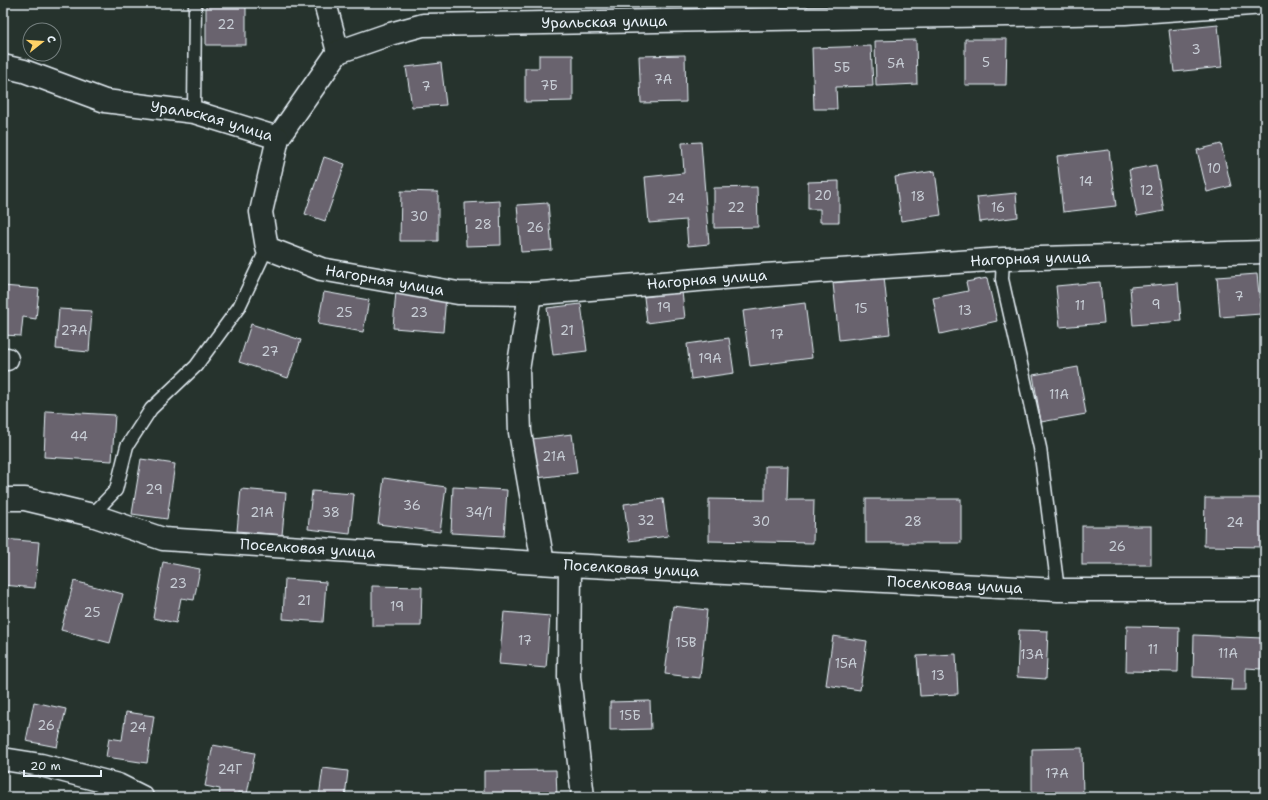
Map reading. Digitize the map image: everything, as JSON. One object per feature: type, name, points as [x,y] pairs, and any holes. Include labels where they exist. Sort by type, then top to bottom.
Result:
[{"type":"street","points":[[324,3],[338,52]]},
{"type":"street","name":"Уральская улица","points":[[3,66],[24,71],[105,101],[194,112],[278,138],[338,52],[390,34],[422,25],[1125,13],[1265,3]]},
{"type":"street","points":[[267,248],[261,212],[278,138]]},
{"type":"street","name":"Нагорная улица","points":[[267,248],[322,269],[458,293],[530,294],[722,278],[1003,259],[1265,252]]},
{"type":"street","points":[[530,294],[518,370],[520,432],[543,563]]},
{"type":"street","name":"Поселковая улица","points":[[3,499],[25,499],[92,515],[163,539],[570,565],[1058,590],[1265,590]]},
{"type":"street","points":[[570,565],[569,677],[583,797]]},
{"type":"street","points":[[3,759],[41,765],[118,785],[142,797]]},
{"type":"lane","points":[[194,112],[195,3]]},
{"type":"lane","points":[[92,515],[116,490],[127,446],[151,409],[196,366],[239,307],[267,248]]},
{"type":"lane","points":[[1003,259],[1002,279],[1040,448],[1058,590]]},
{"type":"building","points":[[206,3],[246,3],[246,45],[206,45]]},
{"type":"building","points":[[1218,25],[1222,67],[1174,72],[1169,30]]},
{"type":"building","points":[[965,39],[1007,39],[1006,85],[965,85]]},
{"type":"building","points":[[916,40],[917,84],[876,86],[875,41]]},
{"type":"building","points":[[871,46],[873,86],[836,87],[837,109],[814,109],[812,48]]},
{"type":"building","points":[[539,55],[573,55],[573,101],[525,102],[525,68],[539,68]]},
{"type":"building","points":[[685,55],[686,102],[641,103],[639,56]]},
{"type":"building","points":[[441,63],[446,105],[412,107],[406,67]]},
{"type":"building","points":[[701,142],[709,244],[688,246],[686,220],[649,223],[645,177],[684,173],[682,143]]},
{"type":"building","points":[[1221,144],[1231,186],[1207,192],[1197,150]]},
{"type":"building","points":[[1109,150],[1116,206],[1063,212],[1057,156]]},
{"type":"building","points":[[324,157],[345,164],[325,221],[305,214]]},
{"type":"building","points":[[1156,165],[1164,211],[1137,216],[1129,170]]},
{"type":"building","points":[[935,171],[941,215],[901,221],[895,177]]},
{"type":"building","points":[[839,181],[839,222],[820,222],[820,209],[808,209],[808,182]]},
{"type":"building","points":[[757,187],[758,227],[714,228],[714,188]]},
{"type":"building","points":[[401,191],[438,192],[438,241],[400,241]]},
{"type":"building","points":[[1016,193],[1018,217],[980,222],[977,197]]},
{"type":"building","points":[[500,201],[501,245],[466,246],[465,203]]},
{"type":"building","points":[[548,203],[552,250],[521,252],[517,205]]},
{"type":"building","points":[[1257,274],[1261,314],[1220,317],[1217,277]]},
{"type":"building","points":[[884,277],[890,334],[839,340],[833,283]]},
{"type":"building","points":[[987,278],[997,321],[940,334],[933,298],[968,291],[966,282]]},
{"type":"building","points":[[1100,282],[1104,323],[1060,327],[1056,286]]},
{"type":"building","points":[[1178,283],[1181,321],[1133,325],[1130,287]]},
{"type":"building","points":[[3,286],[39,289],[36,319],[23,317],[21,336],[3,335]]},
{"type":"building","points":[[396,291],[446,296],[443,332],[393,328]]},
{"type":"building","points":[[324,292],[369,300],[363,332],[318,324]]},
{"type":"building","points":[[682,292],[685,318],[647,323],[644,297]]},
{"type":"building","points":[[805,303],[812,358],[750,366],[743,311]]},
{"type":"building","points":[[581,304],[587,351],[553,355],[547,308]]},
{"type":"building","points":[[59,309],[92,311],[89,352],[56,349]]},
{"type":"building","points":[[251,324],[301,340],[288,378],[239,362]]},
{"type":"building","points":[[729,338],[734,373],[691,379],[687,344]]},
{"type":"building","points":[[1078,367],[1086,414],[1041,422],[1033,375]]},
{"type":"building","points":[[46,411],[115,415],[112,461],[44,457]]},
{"type":"building","points":[[572,434],[577,473],[537,478],[532,439]]},
{"type":"building","points":[[141,459],[175,464],[167,519],[132,514]]},
{"type":"building","points":[[765,466],[788,466],[787,500],[814,500],[813,543],[709,541],[709,499],[765,500]]},
{"type":"building","points":[[384,478],[446,487],[440,532],[378,524]]},
{"type":"building","points":[[453,487],[507,490],[504,536],[451,533]]},
{"type":"building","points":[[241,489],[286,493],[282,535],[237,531]]},
{"type":"building","points":[[312,491],[354,494],[350,534],[308,529]]},
{"type":"building","points":[[1205,498],[1265,498],[1265,547],[1204,546]]},
{"type":"building","points":[[663,499],[668,536],[629,541],[624,504]]},
{"type":"building","points":[[866,499],[961,499],[961,543],[866,543]]},
{"type":"building","points":[[1082,526],[1151,526],[1151,565],[1082,565]]},
{"type":"building","points":[[3,539],[39,542],[35,588],[3,585]]},
{"type":"building","points":[[163,562],[200,569],[194,600],[181,598],[176,623],[153,618]]},
{"type":"building","points":[[285,579],[326,582],[323,622],[283,619]]},
{"type":"building","points":[[74,581],[123,594],[110,643],[61,630]]},
{"type":"building","points":[[372,586],[422,587],[421,626],[372,626]]},
{"type":"building","points":[[673,606],[707,610],[700,678],[665,674]]},
{"type":"building","points":[[504,612],[550,616],[546,668],[499,664]]},
{"type":"building","points":[[1127,626],[1179,627],[1178,672],[1126,671]]},
{"type":"building","points":[[1019,630],[1048,631],[1046,679],[1017,677]]},
{"type":"building","points":[[1194,635],[1262,638],[1261,669],[1246,668],[1246,690],[1231,690],[1232,679],[1193,677]]},
{"type":"building","points":[[833,636],[867,641],[860,690],[826,685]]},
{"type":"building","points":[[956,654],[958,694],[920,696],[917,656]]},
{"type":"building","points":[[650,701],[651,729],[610,730],[610,702]]},
{"type":"building","points":[[34,702],[66,709],[57,747],[26,741]]},
{"type":"building","points":[[126,712],[154,716],[147,763],[106,757],[109,738],[122,740]]},
{"type":"building","points":[[213,745],[255,753],[247,794],[238,792],[237,797],[219,797],[220,789],[205,786]]},
{"type":"building","points":[[1082,748],[1083,797],[1032,797],[1032,749]]},
{"type":"building","points":[[323,768],[348,771],[345,797],[319,797]]},
{"type":"building","points":[[556,770],[557,797],[484,797],[484,771]]}]
